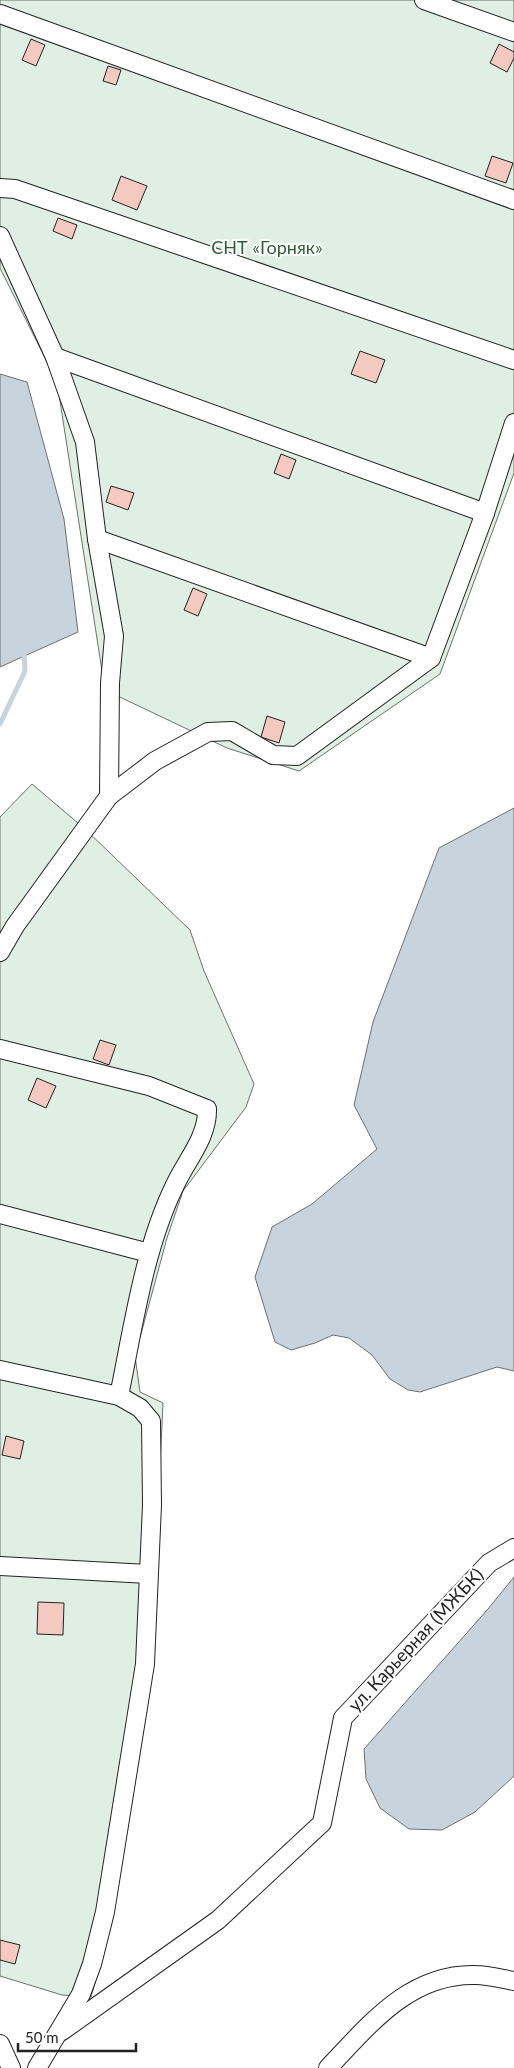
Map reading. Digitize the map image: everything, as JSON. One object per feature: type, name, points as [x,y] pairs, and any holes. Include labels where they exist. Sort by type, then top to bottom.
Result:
[{"type":"street","points":[[424,0],[514,32]]},
{"type":"street","points":[[0,14],[514,200]]},
{"type":"street","points":[[0,188],[15,189],[514,360]]},
{"type":"street","points":[[0,236],[55,357],[85,442],[97,539],[114,636],[110,683],[109,796]]},
{"type":"street","points":[[55,357],[485,513]]},
{"type":"street","points":[[0,952],[15,926],[109,796],[154,761],[208,732],[232,731],[272,754],[297,756],[431,658],[485,513],[514,423]]},
{"type":"street","points":[[97,539],[431,658]]},
{"type":"street","points":[[0,1049],[149,1086],[207,1109],[208,1122],[174,1186],[149,1253],[119,1396]]},
{"type":"street","points":[[0,1214],[149,1253]]},
{"type":"street","points":[[0,1370],[119,1396],[140,1408],[151,1422],[152,1505],[145,1664],[106,1912],[92,1964],[81,1994],[37,2068]]},
{"type":"street","name":"ул. Карьерная (МЖБК)","points":[[56,2036],[218,1920],[322,1824],[343,1718],[489,1563],[514,1548]]},
{"type":"street","points":[[0,1566],[148,1574]]},
{"type":"street","points":[[329,2068],[369,2025],[402,1996],[438,1979],[476,1975],[514,1981]]},
{"type":"street","points":[[0,2044],[12,2068]]},
{"type":"green space","name":"СНТ «Горняк»","points":[[0,0],[514,0],[514,473],[440,674],[299,771],[227,748],[105,690],[57,382],[0,268]]},
{"type":"green space","points":[[32,784],[85,829],[190,930],[204,971],[254,1084],[246,1107],[183,1191],[167,1238],[135,1356],[140,1392],[163,1403],[151,1661],[110,1930],[91,1997],[62,1995],[0,1976],[0,817]]},
{"type":"shaded area","points":[[0,374],[27,382],[64,519],[78,632],[0,667]]},
{"type":"shaded area","points":[[514,808],[514,1371],[497,1367],[420,1392],[408,1390],[390,1379],[372,1355],[349,1338],[333,1335],[291,1350],[275,1342],[255,1277],[272,1227],[312,1204],[377,1149],[354,1105],[373,1022],[439,848]]},
{"type":"shaded area","points":[[514,1577],[514,1776],[475,1812],[442,1830],[409,1829],[380,1808],[366,1779],[364,1749]]},
{"type":"building","points":[[31,39],[45,45],[36,66],[22,60]]},
{"type":"building","points":[[499,44],[514,52],[514,58],[507,72],[490,63]]},
{"type":"building","points":[[108,66],[121,70],[116,85],[103,81]]},
{"type":"building","points":[[492,156],[513,163],[506,183],[485,176]]},
{"type":"building","points":[[121,176],[147,186],[137,210],[112,200]]},
{"type":"building","points":[[58,218],[77,225],[72,239],[53,231]]},
{"type":"building","points":[[360,351],[385,360],[376,383],[351,374]]},
{"type":"building","points":[[281,454],[296,460],[289,479],[274,473]]},
{"type":"building","points":[[111,486],[134,493],[128,510],[106,502]]},
{"type":"building","points":[[193,588],[207,594],[198,616],[184,610]]},
{"type":"building","points":[[267,716],[285,722],[279,743],[261,737]]},
{"type":"building","points":[[100,1040],[116,1045],[109,1065],[93,1059]]},
{"type":"building","points":[[37,1078],[56,1086],[46,1108],[28,1100]]},
{"type":"building","points":[[6,1436],[24,1441],[20,1459],[2,1455]]},
{"type":"building","points":[[38,1602],[64,1603],[63,1635],[37,1634]]},
{"type":"building","points":[[0,1940],[20,1945],[15,1964],[0,1960]]},
{"type":"waterway","points":[[0,724],[25,671],[24,651]]}]
